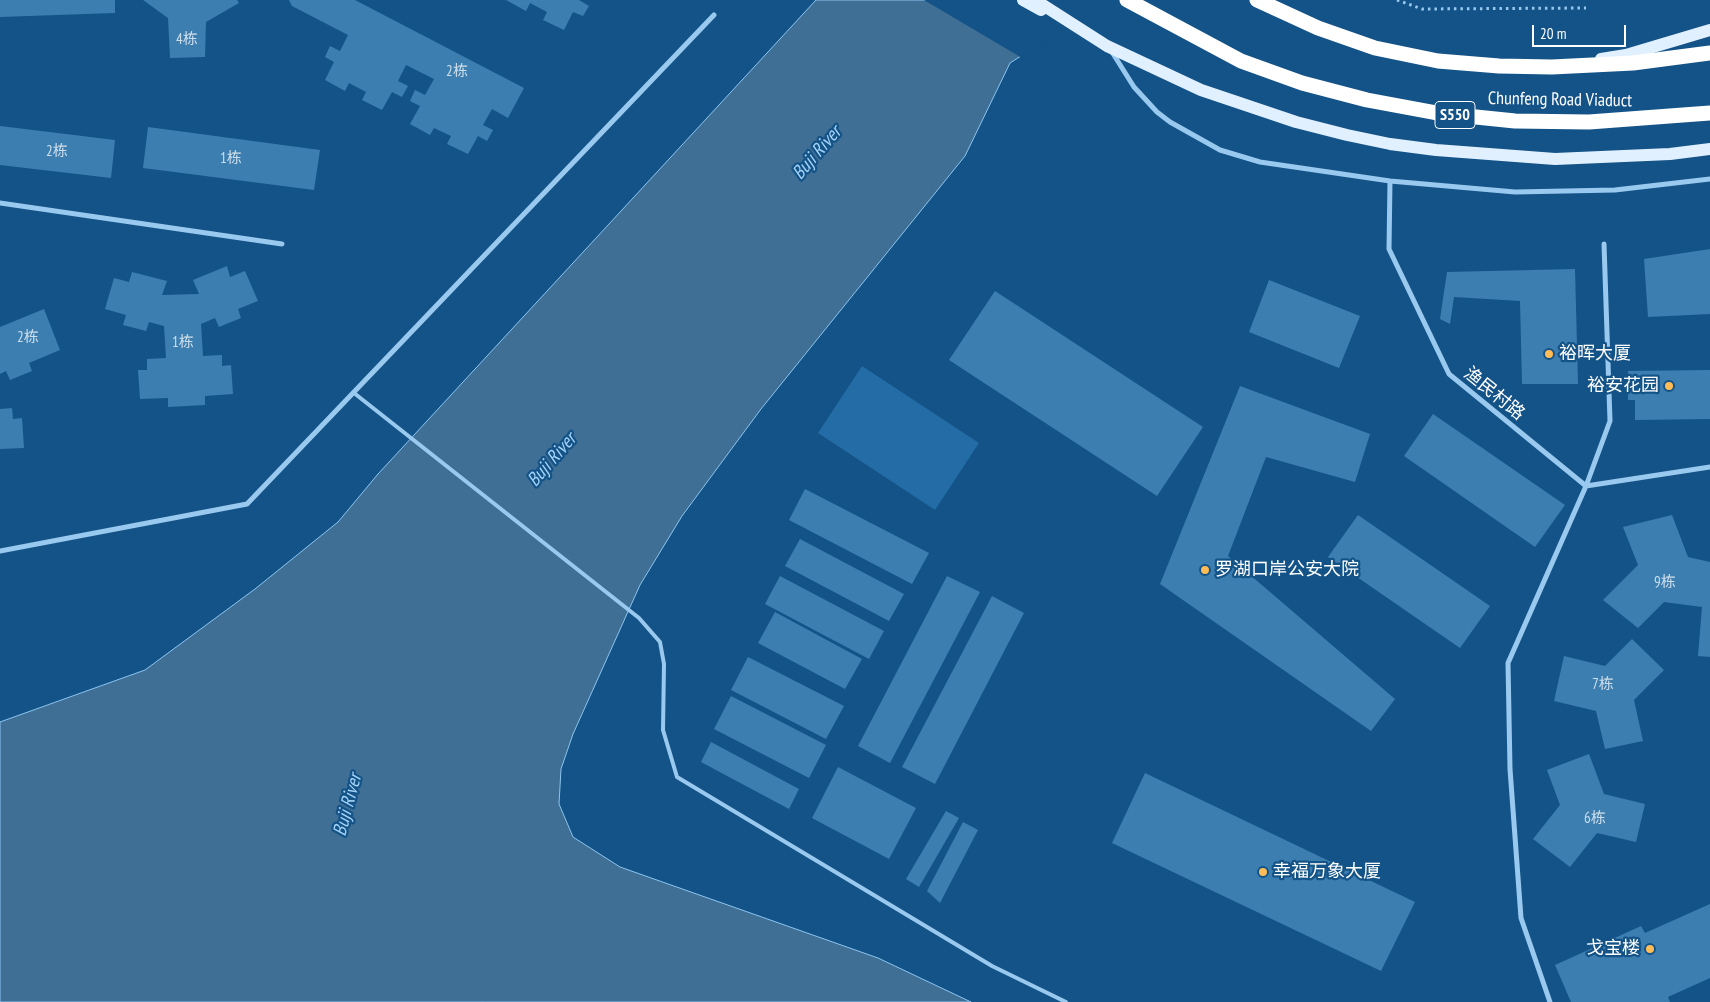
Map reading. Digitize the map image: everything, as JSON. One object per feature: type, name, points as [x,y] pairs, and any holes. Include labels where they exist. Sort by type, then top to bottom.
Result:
[{"type":"highway","name":"Chunfeng Road Viaduct","points":[[1127,0],[1210,46],[1241,60],[1302,83],[1367,100],[1437,113],[1515,121],[1580,122],[1710,113]]},
{"type":"highway","name":"Chunfeng Road Viaduct","points":[[1257,0],[1318,28],[1375,48],[1438,60],[1499,66],[1552,67],[1633,63],[1710,53]]},
{"type":"main road","points":[[1023,0],[1107,46],[1201,90],[1296,122],[1347,135],[1390,144],[1436,150],[1555,159],[1670,154],[1710,149]]},
{"type":"main road","points":[[1035,0],[1081,31]]},
{"type":"main road","points":[[1552,67],[1626,55],[1710,30]]},
{"type":"street","points":[[0,551],[247,504],[714,15]]},
{"type":"street","points":[[1107,46],[1134,86],[1157,112],[1203,143],[1253,161],[1335,174],[1478,190],[1560,192],[1615,190],[1710,179]]},
{"type":"street","name":"渔民村路","points":[[1390,181],[1389,249],[1448,374],[1586,486]]},
{"type":"street","points":[[0,203],[282,244]]},
{"type":"street","points":[[1550,1002],[1521,918],[1510,770],[1508,663],[1586,486],[1610,421],[1604,244]]},
{"type":"street","points":[[1586,486],[1710,467]]},
{"type":"lane","points":[[354,393],[639,618],[660,642],[664,664],[663,730],[678,777],[992,966],[1066,1002]]},
{"type":"path","points":[[1397,0],[1422,9],[1586,8]]},
{"type":"shaded area","points":[[862,366],[979,443],[935,510],[818,433]]},
{"type":"water","name":"Buji River","points":[[816,0],[1109,0],[1010,63],[965,156],[761,409],[682,516],[640,585],[573,734],[561,769],[559,804],[573,837],[620,867],[878,958],[971,1002],[0,1002],[0,722],[145,670],[255,589],[338,522],[378,474]]},
{"type":"pier","points":[[924,0],[1111,0],[1022,58]]},
{"type":"building","points":[[0,0],[115,0],[115,13],[0,17]]},
{"type":"building","points":[[143,0],[237,0],[239,3],[206,22],[205,57],[170,58],[168,18]]},
{"type":"building","points":[[289,0],[355,0],[524,88],[508,118],[492,109],[483,125],[493,130],[487,141],[478,136],[468,154],[447,144],[451,136],[434,128],[430,135],[410,124],[420,106],[410,101],[415,90],[425,95],[434,79],[406,65],[398,81],[408,86],[402,97],[392,92],[382,110],[362,100],[366,92],[349,83],[345,91],[325,80],[334,62],[325,57],[330,46],[340,51],[348,35],[292,6]]},
{"type":"building","points":[[506,0],[579,0],[589,6],[583,16],[573,12],[564,30],[543,20],[547,12],[530,3],[526,11]]},
{"type":"building","points":[[0,126],[115,140],[111,178],[0,165]]},
{"type":"building","points":[[148,127],[320,150],[314,190],[143,168]]},
{"type":"building","points":[[1710,249],[1710,314],[1648,317],[1644,259]]},
{"type":"building","points":[[227,266],[230,277],[245,271],[258,301],[238,309],[241,318],[219,327],[215,318],[201,324],[203,356],[222,355],[222,366],[231,365],[233,394],[205,396],[205,405],[168,407],[168,398],[140,399],[138,370],[147,370],[147,359],[166,358],[164,326],[149,322],[146,331],[123,325],[126,315],[105,309],[114,278],[129,282],[132,272],[167,281],[162,295],[199,294],[193,280]]},
{"type":"building","name":"裕晖大厦","points":[[1575,269],[1578,384],[1522,384],[1520,301],[1454,297],[1450,324],[1440,319],[1447,272]]},
{"type":"building","points":[[1269,280],[1360,316],[1339,368],[1249,332]]},
{"type":"building","points":[[995,291],[1203,427],[1157,496],[949,360]]},
{"type":"building","points":[[44,309],[60,350],[29,363],[32,371],[10,380],[6,371],[0,374],[0,327]]},
{"type":"building","name":"裕安花园","points":[[1710,370],[1710,419],[1635,420],[1635,400],[1628,400],[1628,371]]},
{"type":"building","name":"罗湖口岸公安大院","points":[[1240,386],[1370,434],[1355,482],[1266,457],[1228,556],[1395,699],[1371,731],[1160,584]]},
{"type":"building","points":[[12,408],[13,419],[22,418],[24,448],[0,449],[0,409]]},
{"type":"building","points":[[1433,414],[1565,505],[1535,547],[1404,456]]},
{"type":"building","points":[[805,489],[929,553],[912,584],[789,520]]},
{"type":"building","points":[[1358,515],[1490,606],[1460,648],[1328,557]]},
{"type":"building","points":[[1672,515],[1688,557],[1710,562],[1710,657],[1698,656],[1702,607],[1664,602],[1638,628],[1603,600],[1638,565],[1623,527]]},
{"type":"building","points":[[800,539],[904,594],[889,621],[785,566]]},
{"type":"building","points":[[780,576],[884,631],[869,659],[765,604]]},
{"type":"building","points":[[947,576],[980,592],[890,763],[858,746]]},
{"type":"building","points":[[992,596],[1024,613],[935,784],[902,767]]},
{"type":"building","points":[[775,612],[862,659],[845,689],[758,643]]},
{"type":"building","points":[[1632,639],[1664,670],[1634,700],[1643,741],[1605,749],[1596,711],[1554,701],[1564,656],[1605,666]]},
{"type":"building","points":[[748,657],[844,706],[826,739],[731,690]]},
{"type":"building","points":[[731,696],[826,745],[809,778],[714,729]]},
{"type":"building","points":[[711,742],[799,789],[789,809],[701,762]]},
{"type":"building","points":[[1589,754],[1604,794],[1645,804],[1636,842],[1597,833],[1570,867],[1533,839],[1560,805],[1547,770]]},
{"type":"building","points":[[838,767],[916,808],[889,859],[812,818]]},
{"type":"building","name":"幸福万象大厦","points":[[1145,773],[1415,902],[1381,971],[1112,843]]},
{"type":"building","points":[[946,811],[959,818],[919,887],[906,879]]},
{"type":"building","points":[[963,822],[978,830],[940,903],[927,891]]},
{"type":"building","name":"戈宝楼","points":[[1710,904],[1710,978],[1668,997],[1670,1002],[1571,1002],[1555,965],[1641,926],[1645,933]]},
{"type":"place","name":"裕晖大厦","points":[[1549,354]]},
{"type":"place","name":"裕安花园","points":[[1669,386]]},
{"type":"place","name":"罗湖口岸公安大院","points":[[1205,570]]},
{"type":"place","name":"幸福万象大厦","points":[[1263,872]]},
{"type":"place","name":"戈宝楼","points":[[1650,949]]}]
